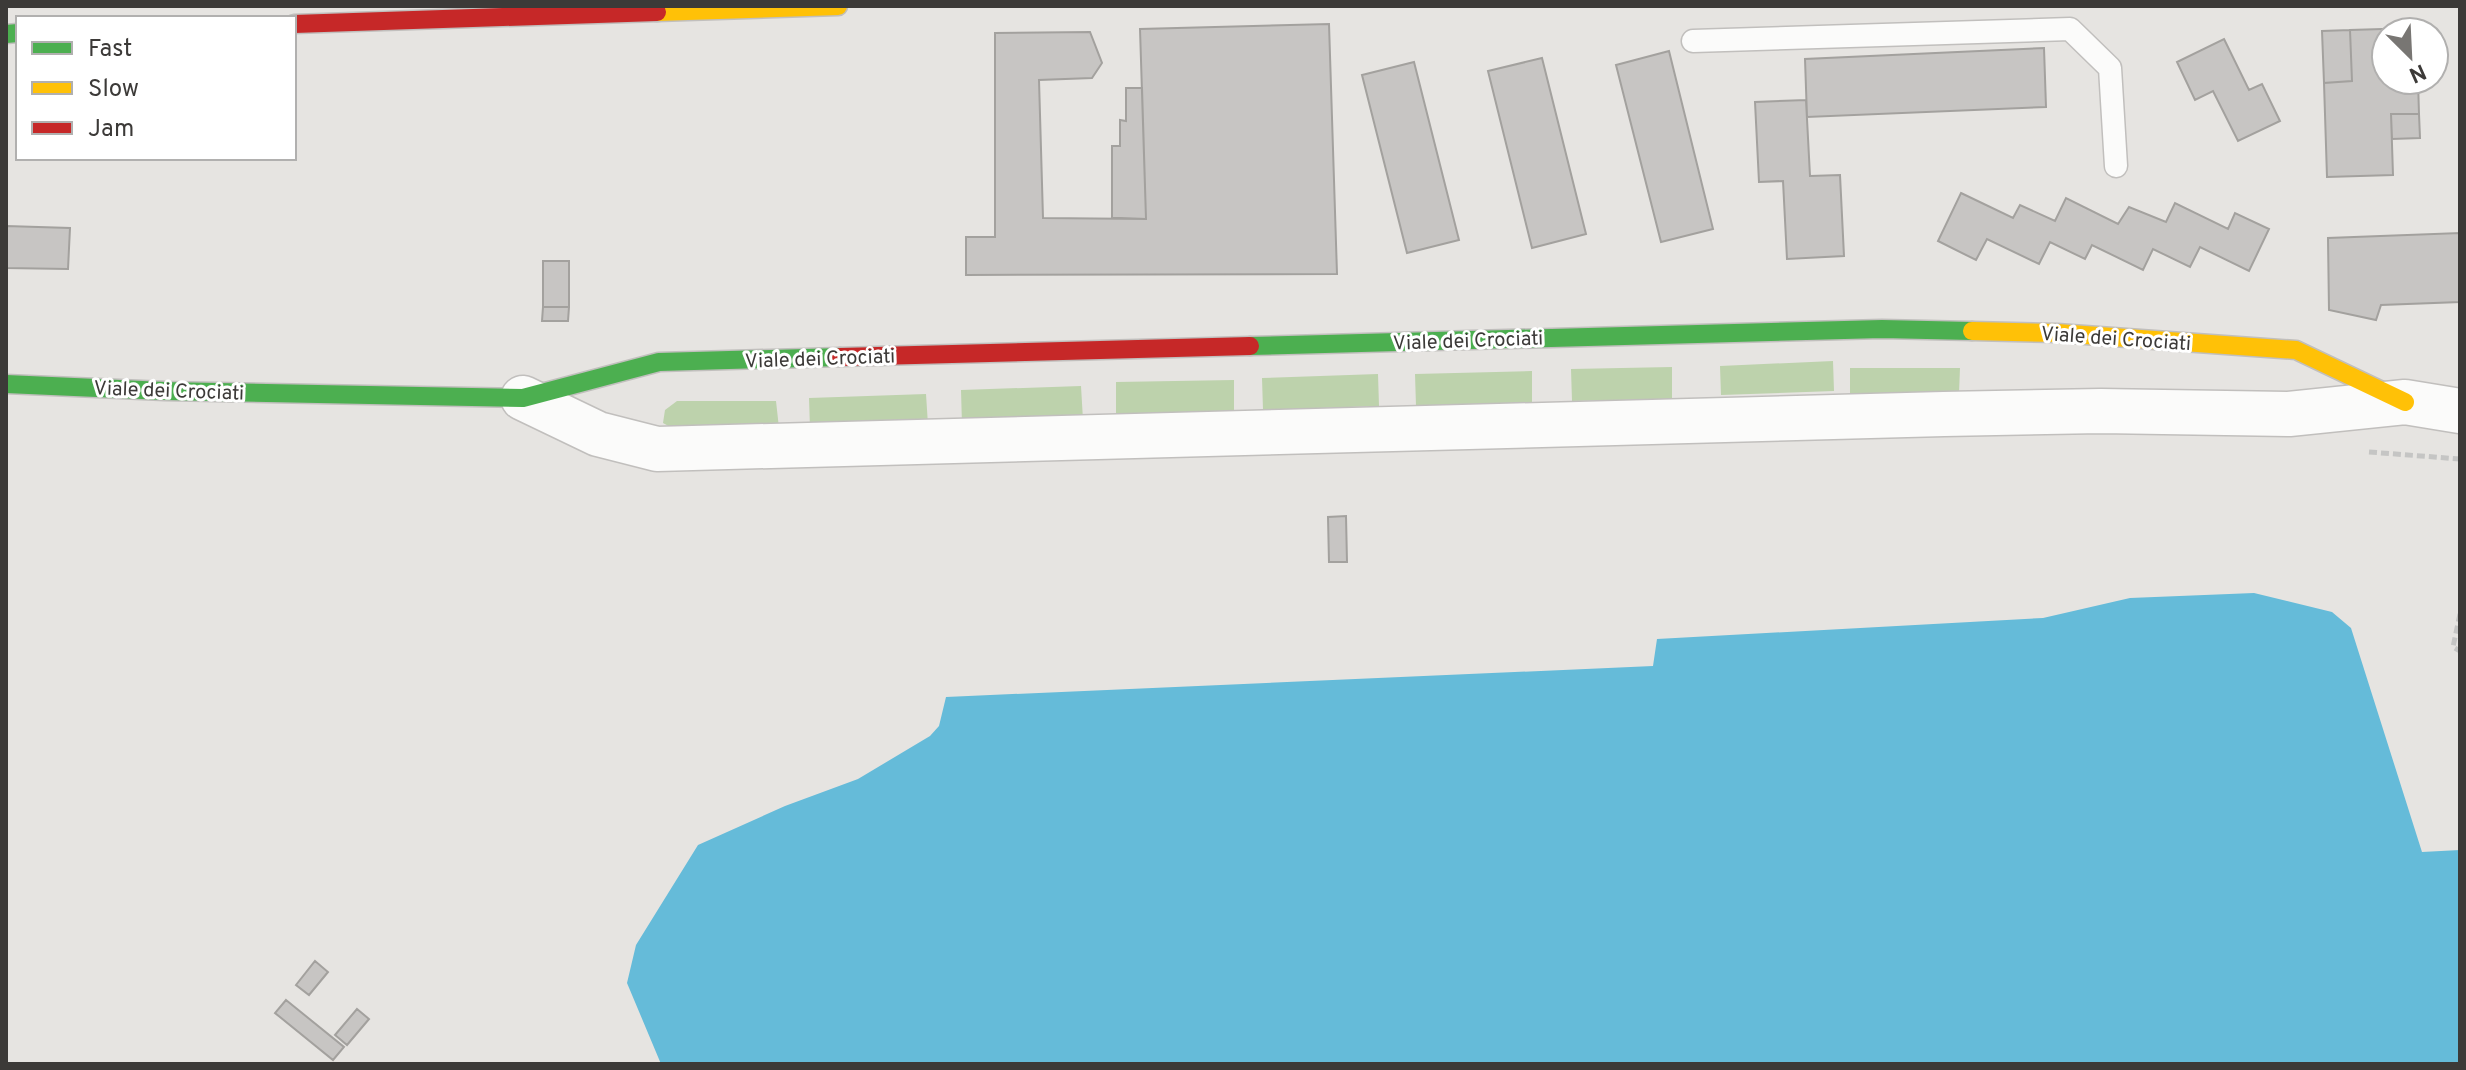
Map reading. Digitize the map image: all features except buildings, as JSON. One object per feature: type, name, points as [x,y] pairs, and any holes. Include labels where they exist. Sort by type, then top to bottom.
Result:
[{"type":"street","points":[[296,24],[838,6]]},
{"type":"street","name":"Viale dei Crociati","points":[[6,384],[165,391],[523,398],[659,362],[1882,329],[2057,333],[2296,350],[2405,402]]},
{"type":"street","name":"Viale dei Crociati","points":[[523,398],[598,434],[657,449],[1959,413],[2101,411],[2289,414],[2405,402],[2460,411]]},
{"type":"lane","points":[[1693,41],[2070,29],[2110,68],[2116,166]]},
{"type":"path","points":[[2460,614],[2453,647],[2460,651]]},
{"type":"green space","points":[[1833,361],[1834,391],[1721,395],[1720,366]]},
{"type":"green space","points":[[1672,367],[1672,399],[1572,401],[1571,369]]},
{"type":"green space","points":[[1850,368],[1960,368],[1959,393],[1850,393]]},
{"type":"green space","points":[[1532,371],[1532,403],[1416,406],[1415,374]]},
{"type":"green space","points":[[1378,374],[1379,406],[1263,410],[1262,378]]},
{"type":"green space","points":[[1234,380],[1234,414],[1116,416],[1116,382]]},
{"type":"green space","points":[[1081,386],[1083,420],[962,425],[961,390]]},
{"type":"green space","points":[[926,394],[928,425],[810,428],[809,398]]},
{"type":"green space","points":[[677,401],[776,401],[779,428],[674,429],[663,423],[665,410]]},
{"type":"water","points":[[2254,593],[2332,612],[2351,628],[2422,852],[2460,850],[2460,1064],[661,1064],[627,983],[636,945],[698,845],[785,806],[858,779],[930,736],[939,726],[946,697],[1653,666],[1657,639],[2043,618],[2130,598]]},
{"type":"traffic: fast","points":[[6,34],[16,33]]},
{"type":"traffic: fast","points":[[1250,346],[1882,329],[1972,331]]},
{"type":"traffic: fast","points":[[6,384],[165,391],[523,398],[659,362],[840,357]]},
{"type":"traffic: slow","points":[[657,12],[838,6]]},
{"type":"traffic: slow","points":[[1972,331],[2057,333],[2296,350],[2405,402]]},
{"type":"traffic: jam","points":[[296,24],[657,12]]},
{"type":"traffic: jam","points":[[840,357],[1250,346]]}]
